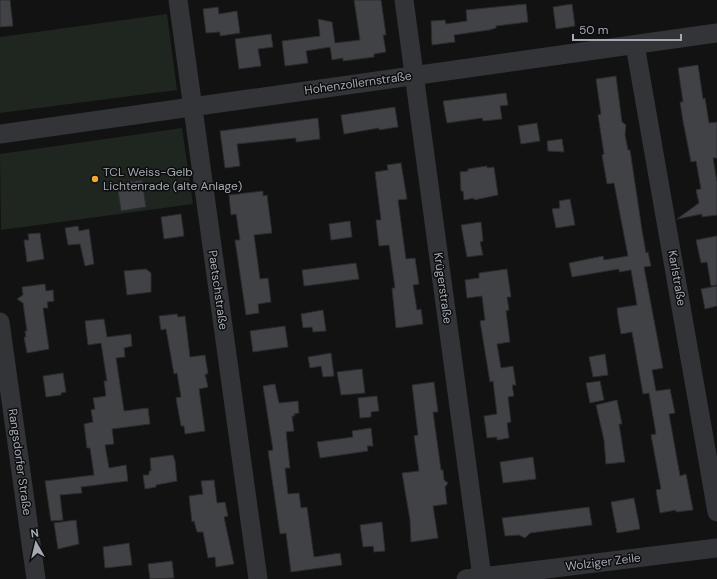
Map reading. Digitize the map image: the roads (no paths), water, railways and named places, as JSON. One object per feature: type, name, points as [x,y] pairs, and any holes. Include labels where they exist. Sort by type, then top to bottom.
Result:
[{"type":"street","name":"Paetschstraße","points":[[178,0],[258,579]]},
{"type":"street","name":"Krügerstraße","points":[[404,0],[474,578]]},
{"type":"street","name":"Hohenzollernstraße","points":[[0,134],[717,33]]},
{"type":"street","name":"Karlstraße","points":[[634,45],[717,512]]},
{"type":"street","name":"Rangsdorfer Straße","points":[[0,322],[36,579]]},
{"type":"street","name":"Wolziger Zeile","points":[[474,578],[717,548]]},
{"type":"place","name":"TCL Weiss-Gelb Lichtenrade (alte Anlage)","points":[[95,179]]}]
